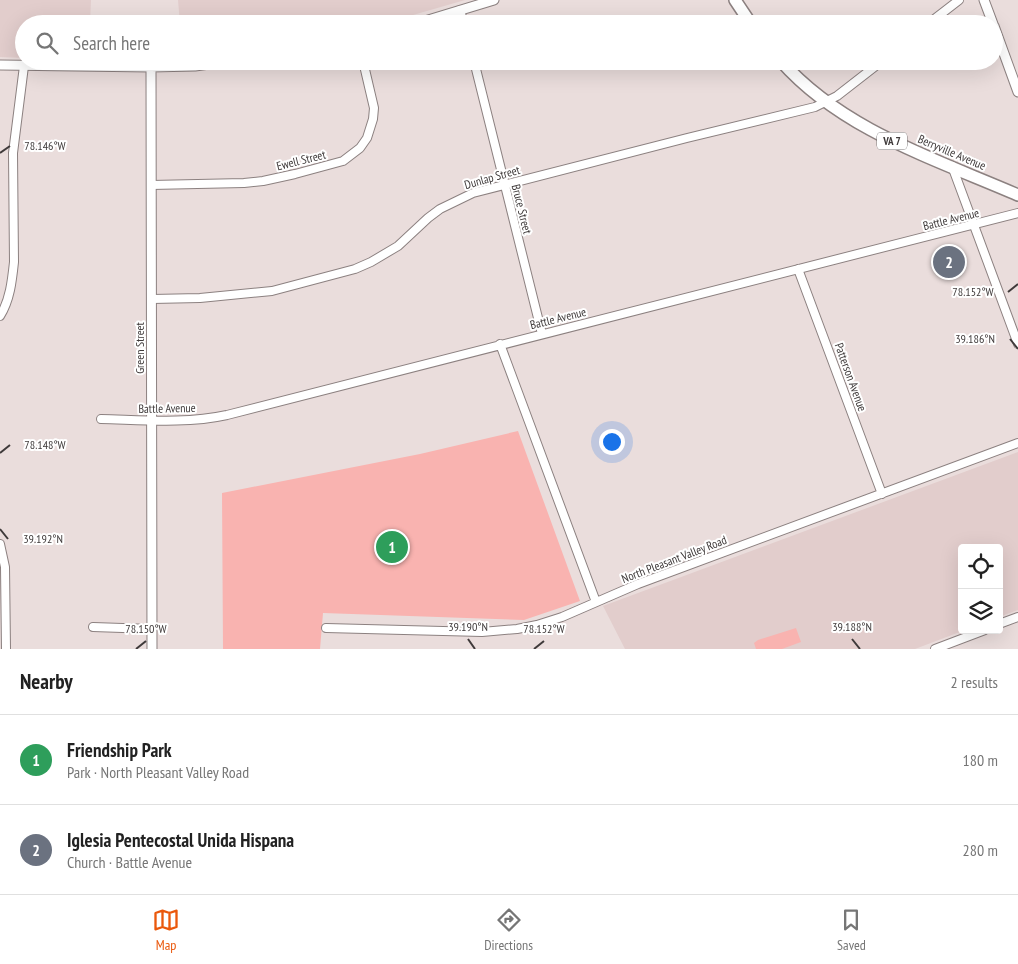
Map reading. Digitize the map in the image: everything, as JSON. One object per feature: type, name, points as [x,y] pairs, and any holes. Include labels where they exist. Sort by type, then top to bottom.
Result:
[{"type":"main road","points":[[735,0],[746,15]]},
{"type":"main road","name":"Berryville Avenue","points":[[790,70],[826,102],[884,137],[1018,195]]},
{"type":"street","points":[[444,15],[494,0]]},
{"type":"street","points":[[940,15],[959,0]]},
{"type":"street","points":[[984,0],[990,15]]},
{"type":"street","points":[[460,10],[461,15]]},
{"type":"street","points":[[1003,50],[1018,92]]},
{"type":"street","points":[[0,65],[15,66]]},
{"type":"street","points":[[0,316],[8,299],[14,262],[13,153],[23,70]]},
{"type":"street","name":"Green Street","points":[[152,70],[152,649]]},
{"type":"street","name":"Ewell Street","points":[[151,185],[263,181],[326,166],[347,158],[360,148],[367,138],[373,119],[374,108],[365,70]]},
{"type":"street","name":"Bruce Street","points":[[476,70],[542,334]]},
{"type":"street","name":"Dunlap Street","points":[[152,299],[200,298],[272,291],[355,269],[398,246],[440,208],[473,193],[815,107],[837,96],[870,70]]},
{"type":"street","points":[[952,166],[1018,344]]},
{"type":"street","name":"Battle Avenue","points":[[101,419],[185,420],[222,416],[1018,212]]},
{"type":"street","name":"Patterson Avenue","points":[[798,269],[882,494]]},
{"type":"street","points":[[500,344],[596,602]]},
{"type":"street","name":"North Pleasant Valley Road","points":[[326,628],[468,632],[517,630],[562,617],[638,584],[1018,443]]},
{"type":"street","points":[[0,544],[4,567],[6,649]]},
{"type":"street","points":[[1003,623],[1018,617]]},
{"type":"street","points":[[93,627],[152,629]]},
{"type":"street","points":[[935,649],[974,634]]},
{"type":"shaded area","points":[[0,0],[91,0],[90,15],[15,15],[15,58],[0,57]]},
{"type":"shaded area","points":[[178,0],[465,0],[413,15],[179,15]]},
{"type":"shaded area","points":[[518,431],[580,601],[524,620],[323,613],[320,649],[223,649],[222,493],[420,454]]},
{"type":"shaded area","points":[[1018,452],[1018,610],[1003,616],[1003,544],[958,544],[958,633],[915,649],[625,649],[603,606]]},
{"type":"shaded area","points":[[796,628],[801,642],[782,649],[756,649],[754,643],[758,640]]},
{"type":"place","name":"Iglesia Pentecostal Unida Hispana","points":[[949,262]]},
{"type":"place","name":"Friendship Park","points":[[392,547]]}]
